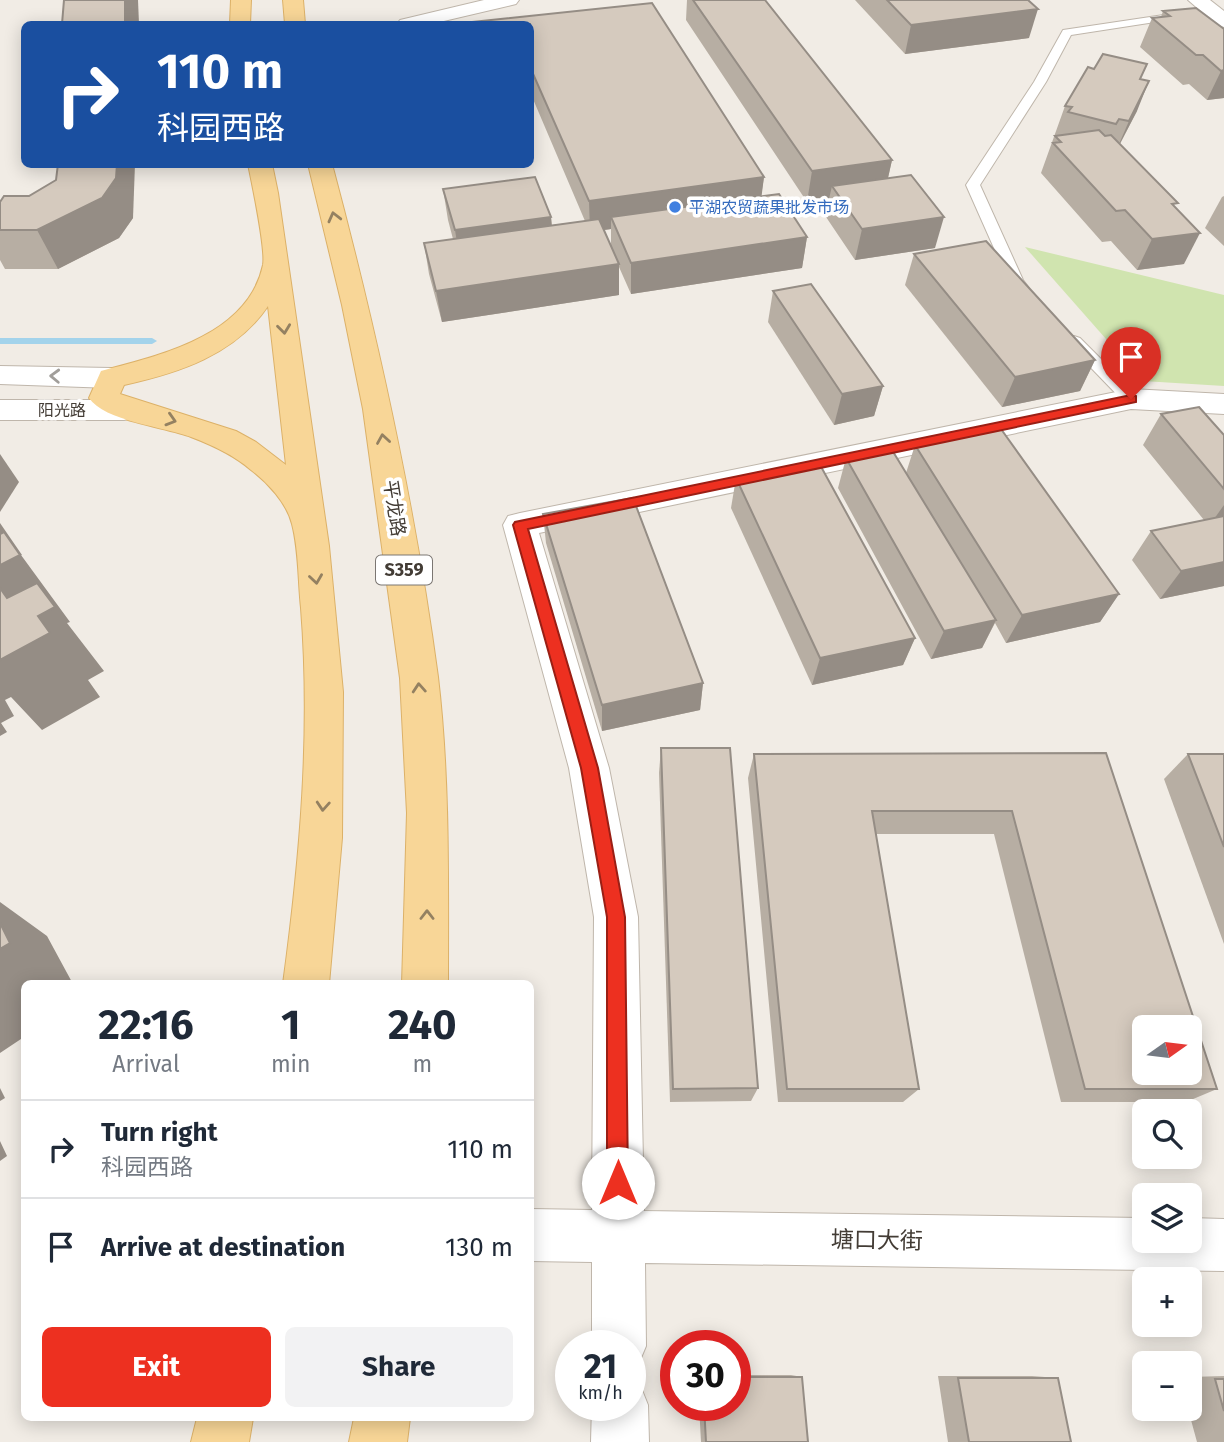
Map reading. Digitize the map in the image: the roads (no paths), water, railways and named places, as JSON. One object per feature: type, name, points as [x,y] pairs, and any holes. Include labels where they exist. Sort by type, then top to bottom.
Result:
[{"type":"main road","points":[[240,21],[241,0]]},
{"type":"main road","points":[[293,0],[295,21]]},
{"type":"main road","points":[[261,168],[276,265],[318,590],[324,775],[315,915],[307,980]]},
{"type":"main road","name":"平龙路","points":[[321,168],[356,305],[378,409],[419,678],[427,813],[425,980]]},
{"type":"main road","points":[[276,265],[269,285],[257,305],[236,326],[214,343],[187,358],[155,369],[111,377],[104,398],[124,410],[160,417],[194,428],[256,456],[280,474],[296,496],[309,525]]},
{"type":"main road","points":[[220,1442],[224,1421]]},
{"type":"main road","points":[[378,1442],[382,1421]]},
{"type":"street","points":[[420,21],[509,0]]},
{"type":"street","name":"阳光路","points":[[0,375],[111,377]]},
{"type":"street","points":[[619,1330],[616,917],[589,768],[520,525],[1131,399],[1224,404]]},
{"type":"street","name":"阳光路","points":[[0,410],[124,410]]},
{"type":"street","name":"塘口大街","points":[[534,1235],[1224,1245]]},
{"type":"street","points":[[620,1421],[620,1442]]},
{"type":"lane","points":[[1035,302],[1016,282],[973,185],[1040,82],[1068,32],[1204,12]]},
{"type":"lane","points":[[1064,331],[1131,399]]},
{"type":"waterway","points":[[0,341],[152,341]]},
{"type":"place","name":"平湖农贸蔬果批发市场","points":[[675,207]]}]
